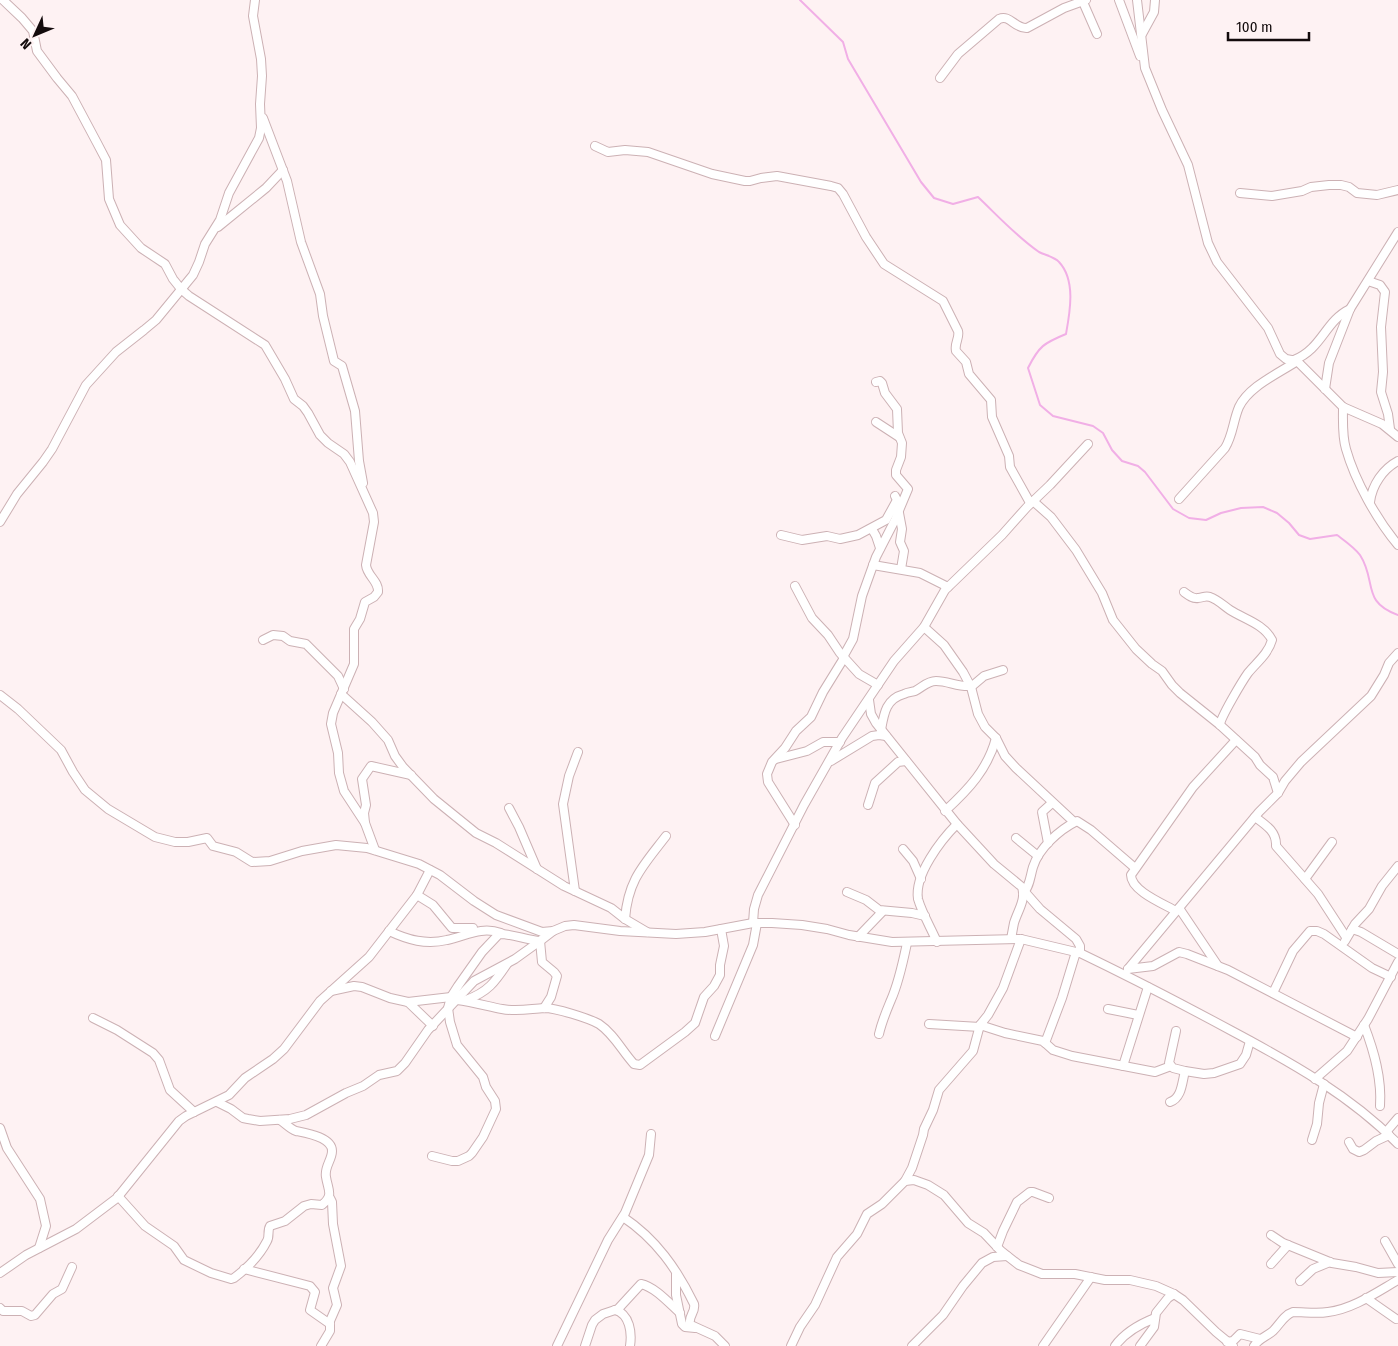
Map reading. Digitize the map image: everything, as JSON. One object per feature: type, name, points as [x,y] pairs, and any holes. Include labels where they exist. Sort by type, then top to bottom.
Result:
[{"type":"street","points":[[3,0],[22,18],[33,32],[37,51],[72,96],[106,160],[109,199],[120,225],[141,248],[165,264],[172,279],[189,296],[265,345],[285,379],[294,399],[303,406],[320,435],[344,454],[354,470],[373,513],[374,522],[367,569],[377,585],[378,592],[363,604],[362,614],[354,629],[354,664],[333,712],[331,724],[338,753],[339,773],[344,790],[366,823]]},
{"type":"street","points":[[0,522],[17,494],[52,449],[86,386],[116,352],[156,320],[192,275],[205,244],[223,213],[229,193],[259,138],[261,68],[253,16],[255,0]]},
{"type":"street","points":[[1118,0],[1162,110],[1188,165],[1208,243],[1212,254],[1223,272],[1268,328],[1280,354],[1286,359],[1296,360],[1343,407],[1372,419],[1390,429],[1398,437]]},
{"type":"street","points":[[1137,0],[1145,68]]},
{"type":"street","points":[[1141,35],[1154,12],[1155,0]]},
{"type":"street","points":[[940,78],[958,54],[998,19],[1003,17],[1017,26],[1027,28],[1064,8],[1084,1],[1097,34]]},
{"type":"street","points":[[261,114],[283,170],[301,242],[320,294],[323,316],[334,359],[336,363],[342,366],[355,411],[359,461],[365,496]]},
{"type":"street","points":[[595,146],[608,152],[625,150],[648,152],[712,174],[745,181],[777,176],[838,188],[884,264],[937,297],[945,305],[959,335],[956,351],[966,362],[969,374],[990,398],[993,419],[1006,448],[1010,467],[1031,501],[1047,512],[1076,550],[1102,593],[1113,620],[1136,649],[1162,671],[1180,693],[1255,756],[1260,765],[1273,777],[1278,793]]},
{"type":"street","points":[[214,230],[266,188],[283,170]]},
{"type":"street","points":[[1240,193],[1272,196],[1329,185],[1349,187],[1357,193],[1377,194],[1398,190]]},
{"type":"street","points":[[1325,389],[1329,363],[1350,309],[1398,232]]},
{"type":"street","points":[[1368,281],[1380,285],[1385,292],[1381,327],[1383,372],[1381,392],[1388,414],[1390,429]]},
{"type":"street","points":[[1179,499],[1225,448],[1230,440],[1239,409],[1247,395],[1310,352],[1337,317],[1350,309]]},
{"type":"street","points":[[794,825],[768,782],[767,774],[774,759],[796,731],[811,717],[822,692],[844,658],[853,639],[862,596],[873,565],[908,489],[898,478],[896,470],[902,443],[898,433],[896,409],[884,392],[882,382],[876,382]]},
{"type":"street","points":[[1343,407],[1344,437],[1350,462],[1376,516],[1398,545]]},
{"type":"street","points":[[876,422],[899,437]]},
{"type":"street","points":[[715,1036],[752,945],[755,923],[754,909],[758,895],[840,742],[894,661],[924,627],[936,603],[948,587],[1002,535],[1031,501],[1088,444]]},
{"type":"street","points":[[1370,502],[1372,489],[1376,482],[1390,466],[1398,461]]},
{"type":"street","points":[[781,535],[802,540],[827,536],[840,539],[858,535],[872,529],[888,518],[897,500],[895,496]]},
{"type":"street","points":[[899,511],[902,528],[900,542],[904,551],[901,569]]},
{"type":"street","points":[[872,529],[880,548]]},
{"type":"street","points":[[873,565],[920,573],[948,587]]},
{"type":"street","points":[[795,586],[812,618],[828,635],[844,658],[859,674],[878,685]]},
{"type":"street","points":[[1184,592],[1193,598],[1207,596],[1212,598],[1234,612],[1252,620],[1272,640],[1264,656],[1248,673],[1223,715],[1220,725]]},
{"type":"street","points":[[924,627],[949,652],[970,687],[978,714],[985,727],[996,738],[1009,761],[1074,822]]},
{"type":"street","points":[[263,640],[272,636],[283,636],[290,641],[306,644],[338,676],[342,692],[388,740],[395,756],[412,776],[434,799],[476,833],[575,891],[611,908],[649,933]]},
{"type":"street","points":[[1128,969],[1255,817],[1278,793],[1285,781],[1301,762],[1371,696],[1384,676],[1389,663],[1398,653]]},
{"type":"street","points":[[883,733],[886,707],[888,703],[899,696],[915,691],[926,683],[935,680],[970,687],[984,676],[1003,670]]},
{"type":"street","points":[[0,696],[18,709],[61,750],[85,790],[113,813],[155,837],[175,842],[188,842],[207,838],[213,846],[236,852],[252,862],[270,862],[302,851],[336,845],[375,850],[418,864],[440,875],[496,915],[537,931],[553,931]]},
{"type":"street","points":[[869,700],[871,714],[883,733],[956,824],[994,864],[1018,882],[1024,893],[1040,909],[1076,939],[1080,946],[1045,1042]]},
{"type":"street","points":[[829,762],[872,736],[883,733]]},
{"type":"street","points":[[945,811],[977,778],[992,750],[996,738]]},
{"type":"street","points":[[1218,966],[1178,909],[1149,896],[1133,884],[1131,875],[1193,787],[1236,740]]},
{"type":"street","points":[[774,759],[807,751],[823,742],[840,742]]},
{"type":"street","points":[[575,891],[563,804],[569,776],[578,752]]},
{"type":"street","points":[[868,805],[875,784],[898,762],[906,761]]},
{"type":"street","points":[[375,850],[364,813],[366,804],[362,779],[365,772],[371,766],[412,776]]},
{"type":"street","points":[[1048,843],[1042,812],[1052,803]]},
{"type":"street","points":[[508,808],[519,827],[536,869]]},
{"type":"street","points":[[1255,817],[1274,834],[1276,846],[1318,894],[1346,937]]},
{"type":"street","points":[[1011,940],[1014,922],[1038,856],[1048,843],[1074,822],[1080,822],[1135,868]]},
{"type":"street","points":[[937,942],[925,916],[918,893],[921,879],[934,851],[956,824]]},
{"type":"street","points":[[625,919],[626,903],[631,886],[639,871],[666,836]]},
{"type":"street","points":[[1016,838],[1038,856]]},
{"type":"street","points":[[1305,879],[1332,842]]},
{"type":"street","points":[[903,849],[913,861],[921,879]]},
{"type":"street","points":[[1343,948],[1346,937],[1369,909],[1382,886],[1398,866]]},
{"type":"street","points":[[0,1273],[38,1248],[76,1229],[118,1196],[179,1121],[229,1095],[245,1078],[284,1049],[329,991],[369,957],[417,895],[430,870]]},
{"type":"street","points":[[847,892],[866,900],[874,907],[884,911],[925,916]]},
{"type":"street","points":[[417,895],[433,905],[452,928],[472,928],[479,931]]},
{"type":"street","points":[[858,937],[884,911]]},
{"type":"street","points":[[217,1102],[227,1106],[243,1118],[260,1121],[280,1120],[306,1115],[346,1093],[364,1086],[378,1075],[397,1071],[406,1063],[448,1008],[474,981],[508,962],[553,931],[565,926],[574,925],[649,933],[705,932],[755,923],[802,924],[858,937],[907,943],[1021,939],[1078,953],[1119,972],[1250,1041],[1324,1084],[1350,1101],[1398,1144]]},
{"type":"street","points":[[458,999],[503,1009],[530,1011],[544,1008],[556,1009],[600,1024],[618,1042],[634,1064],[640,1065],[695,1023],[701,1001],[719,980],[724,946],[722,929]]},
{"type":"street","points":[[1352,929],[1361,932],[1398,954]]},
{"type":"street","points":[[389,931],[404,939],[421,942],[446,940],[479,931],[491,930],[516,938],[540,941]]},
{"type":"street","points":[[1273,993],[1284,966],[1293,951],[1310,931],[1324,934],[1372,968],[1394,975]]},
{"type":"street","points":[[458,999],[482,952],[501,933]]},
{"type":"street","points":[[791,1346],[800,1327],[815,1304],[836,1257],[857,1234],[869,1212],[880,1206],[905,1180],[914,1163],[924,1129],[933,1110],[939,1090],[969,1057],[980,1026],[1003,988],[1021,939]]},
{"type":"street","points":[[540,941],[542,962],[557,976],[553,992],[544,1008]]},
{"type":"street","points":[[879,1034],[882,1018],[891,1000],[903,964],[907,943]]},
{"type":"street","points":[[1119,972],[1153,966],[1179,952],[1218,966],[1357,1037]]},
{"type":"street","points":[[329,991],[354,986],[408,1002],[458,999],[486,991],[508,962]]},
{"type":"street","points":[[1315,1079],[1341,1057],[1357,1037],[1394,975],[1398,962]]},
{"type":"street","points":[[1123,1066],[1148,987]]},
{"type":"street","points":[[408,1002],[433,1026]]},
{"type":"street","points":[[432,1156],[458,1161],[469,1156],[483,1136],[496,1109],[495,1101],[486,1087],[483,1077],[457,1045],[448,1008]]},
{"type":"street","points":[[1108,1010],[1138,1015]]},
{"type":"street","points":[[93,1018],[153,1053],[159,1060],[170,1090],[194,1112]]},
{"type":"street","points":[[929,1024],[980,1026],[1045,1042],[1053,1050],[1072,1056],[1155,1072],[1171,1066],[1185,1071],[1208,1074],[1240,1064],[1246,1055],[1250,1041]]},
{"type":"street","points":[[1364,1025],[1376,1061],[1380,1106]]},
{"type":"street","points":[[1171,1066],[1170,1059],[1176,1031]]},
{"type":"street","points":[[1170,1102],[1179,1096],[1185,1071]]},
{"type":"street","points":[[1312,1140],[1317,1124],[1317,1110],[1324,1084]]},
{"type":"street","points":[[1349,1142],[1353,1149],[1359,1152],[1364,1150],[1387,1134],[1398,1118]]},
{"type":"street","points":[[280,1120],[295,1130],[324,1140],[332,1152],[325,1176],[332,1202],[333,1224],[341,1263],[333,1288],[337,1305],[330,1324],[330,1331],[321,1346]]},
{"type":"street","points":[[0,1128],[7,1148],[40,1199],[46,1226],[38,1248]]},
{"type":"street","points":[[557,1346],[608,1240],[623,1217],[649,1155],[651,1134]]},
{"type":"street","points":[[905,1180],[914,1180],[928,1185],[944,1195],[962,1218],[984,1233],[1007,1256],[1020,1265],[1038,1273],[1075,1274],[1109,1280],[1130,1280],[1144,1283],[1174,1294],[1184,1300],[1230,1344],[1240,1334],[1260,1339]]},
{"type":"street","points":[[997,1247],[1003,1231],[1020,1199],[1033,1192],[1049,1198]]},
{"type":"street","points":[[118,1196],[145,1226],[168,1241],[188,1263],[232,1279],[244,1269],[267,1242],[270,1226],[285,1221],[304,1206],[311,1204],[322,1205],[330,1198]]},
{"type":"street","points":[[623,1217],[652,1240],[666,1255],[694,1304],[690,1324],[715,1336],[725,1346]]},
{"type":"street","points":[[1271,1235],[1288,1245],[1330,1262],[1378,1273],[1398,1272]]},
{"type":"street","points":[[1385,1242],[1398,1264]]},
{"type":"street","points":[[1272,1264],[1288,1245]]},
{"type":"street","points":[[912,1346],[944,1315],[978,1267],[989,1259],[1007,1256]]},
{"type":"street","points":[[1300,1281],[1313,1269],[1330,1262]]},
{"type":"street","points":[[0,1308],[3,1311],[22,1311],[31,1316],[35,1315],[53,1294],[62,1289],[72,1267]]},
{"type":"street","points":[[244,1269],[310,1286],[315,1292],[310,1310],[330,1324]]},
{"type":"street","points":[[676,1272],[676,1295],[683,1326],[698,1328]]},
{"type":"street","points":[[1043,1346],[1091,1277]]},
{"type":"street","points":[[1254,1346],[1260,1339],[1273,1331],[1288,1313],[1334,1312],[1366,1298],[1398,1280]]},
{"type":"street","points":[[585,1346],[595,1320],[623,1304],[641,1284],[658,1294],[680,1313]]},
{"type":"street","points":[[1140,1346],[1154,1327],[1159,1309],[1174,1294]]},
{"type":"street","points":[[1366,1298],[1396,1319]]},
{"type":"street","points":[[615,1310],[622,1313],[627,1319],[631,1333],[630,1346]]},
{"type":"street","points":[[1115,1346],[1123,1336],[1138,1325],[1155,1318]]},
{"type":"street","points":[[1123,1336],[1123,1346]]},
{"type":"waterway","points":[[800,0],[843,42],[848,59],[921,182],[934,198],[953,204],[978,197],[1007,226],[1039,252],[1057,260],[1064,269],[1070,287],[1066,334],[1043,346],[1035,355],[1028,368],[1040,405],[1053,416],[1093,426],[1103,433],[1112,450],[1122,461],[1138,466],[1145,472],[1173,509],[1189,518],[1206,520],[1221,513],[1241,508],[1263,507],[1277,513],[1299,535],[1310,539],[1337,535],[1360,555],[1368,574],[1371,590],[1379,604],[1386,610],[1398,615]]}]
